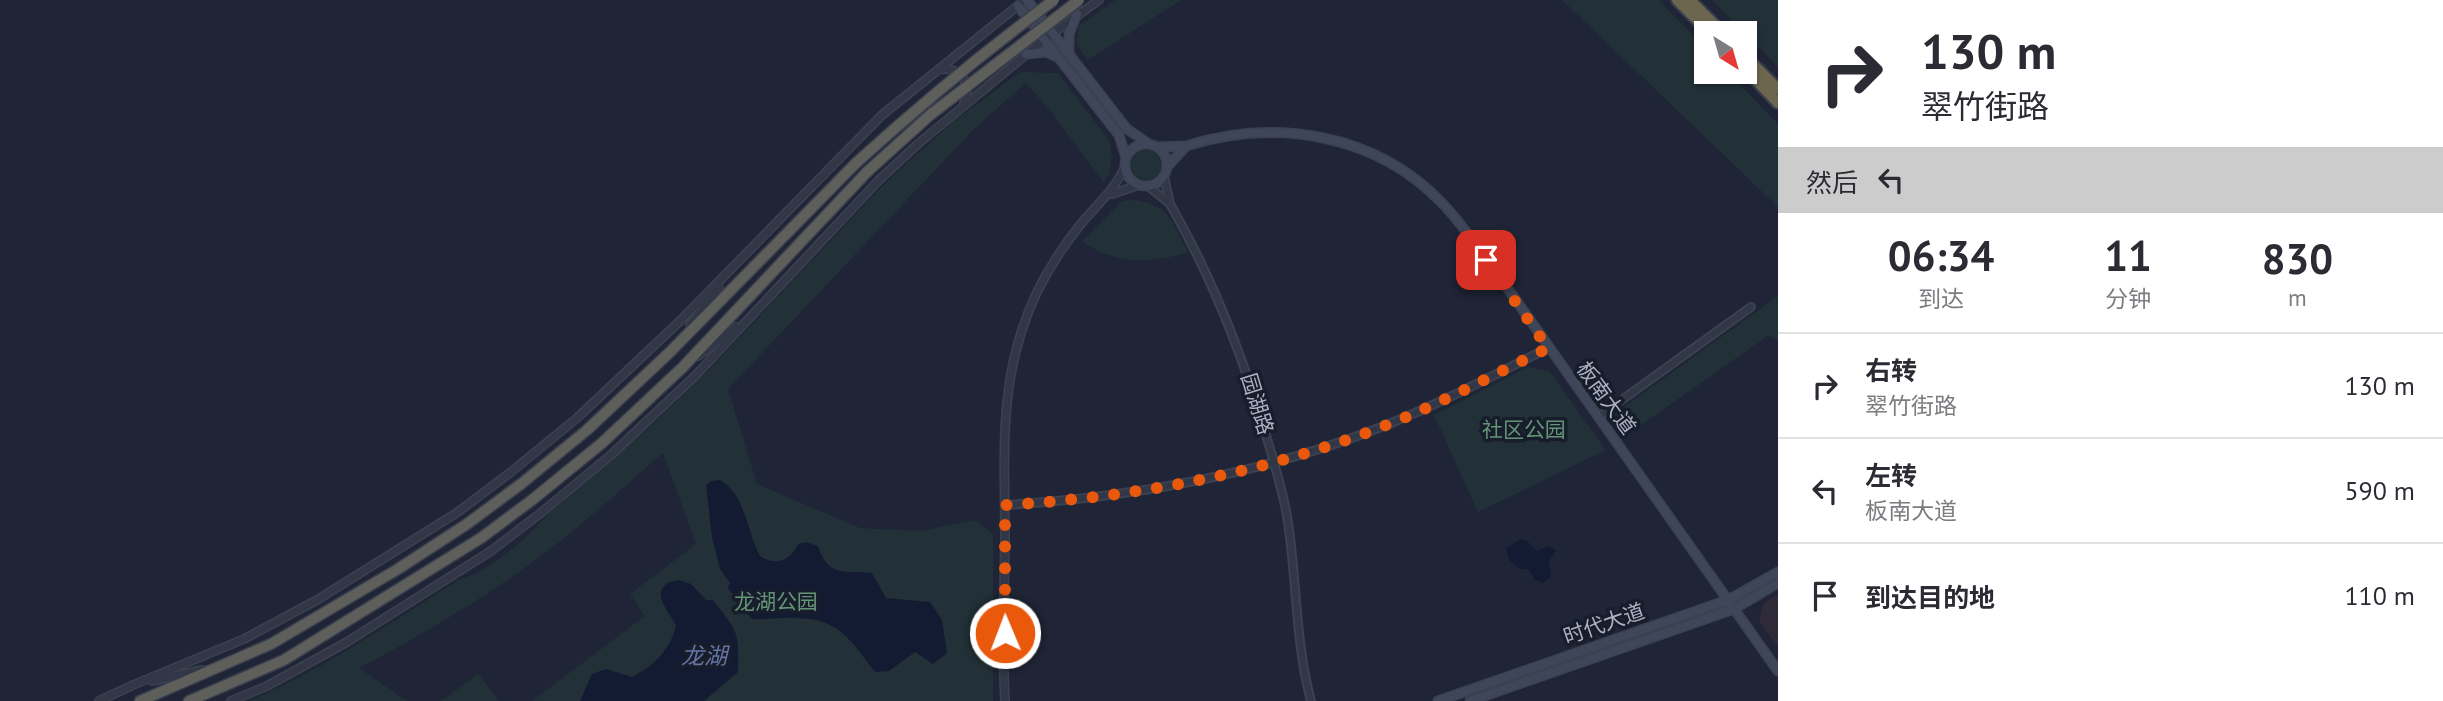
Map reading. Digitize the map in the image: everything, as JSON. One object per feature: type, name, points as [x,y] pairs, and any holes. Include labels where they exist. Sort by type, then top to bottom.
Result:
[{"type":"highway","points":[[140,701],[271,644],[337,607],[467,524],[521,484],[587,429],[669,353],[856,163],[984,52],[1054,0]]},
{"type":"highway","points":[[190,701],[284,660],[481,538],[533,500],[602,443],[683,367],[867,172],[930,115],[1079,0]]},
{"type":"highway","points":[[1677,0],[1698,21]]},
{"type":"highway","points":[[1690,0],[1711,21]]},
{"type":"highway","points":[[1757,68],[1778,89]]},
{"type":"highway","points":[[1757,81],[1778,103]]},
{"type":"highway","points":[[202,701],[227,686]]},
{"type":"main road","points":[[1027,0],[1127,129],[1164,154],[1166,172]]},
{"type":"main road","points":[[1018,6],[1119,135],[1128,176],[1144,185],[1157,183],[1185,146]]},
{"type":"main road","points":[[1070,55],[1069,34],[1077,14]]},
{"type":"main road","points":[[1026,54],[1046,52],[1059,58]]},
{"type":"main road","name":"板南大道","points":[[1153,146],[1185,146],[1238,133],[1300,133],[1355,146],[1393,165],[1424,187],[1442,203],[1501,279],[1778,671]]},
{"type":"main road","points":[[1126,163],[1135,147],[1153,146]]},
{"type":"main road","name":"时代大道","points":[[1438,701],[1728,600],[1778,572]]},
{"type":"main road","name":"时代大道","points":[[1471,701],[1734,608],[1778,583]]},
{"type":"street","points":[[99,701],[264,630],[458,512],[511,472],[577,418],[737,265],[882,115],[1027,0]]},
{"type":"street","points":[[232,701],[267,686],[347,642],[491,551],[612,454],[695,376],[880,179],[958,108],[1052,33],[1099,0]]},
{"type":"street","points":[[931,74],[944,68],[963,76],[968,90],[967,97],[958,108]]},
{"type":"street","points":[[1005,701],[1006,399],[1017,344],[1049,270],[1080,225],[1108,196],[1126,163]]},
{"type":"street","points":[[1166,172],[1170,204]]},
{"type":"street","points":[[1108,196],[1144,185],[1170,204]]},
{"type":"street","name":"园湖路","points":[[1170,204],[1209,278],[1244,361],[1275,462],[1286,515],[1303,660],[1311,701]]},
{"type":"street","points":[[669,353],[737,265]]},
{"type":"street","points":[[1598,417],[1751,307]]},
{"type":"street","points":[[683,367],[755,313]]},
{"type":"street","points":[[1005,505],[1108,496],[1207,479],[1318,450],[1434,405],[1548,348]]},
{"type":"street","points":[[133,685],[216,667]]},
{"type":"shaded area","points":[[1778,594],[1778,647],[1759,621],[1763,604]]},
{"type":"green space","points":[[1115,0],[1181,0],[1088,60],[1076,44],[1079,26]]},
{"type":"green space","points":[[1562,0],[1659,0],[1694,36],[1694,84],[1740,84],[1778,124],[1778,207]]},
{"type":"green space","points":[[1712,0],[1778,0],[1778,67],[1757,46],[1757,21],[1733,21]]},
{"type":"green space","name":"龙湖公园","points":[[1020,72],[1058,73],[1109,140],[1112,156],[1109,174],[1104,183],[1053,114],[1026,83],[974,129],[728,389],[757,484],[860,528],[921,531],[974,520],[993,534],[993,701],[532,701],[645,616],[630,594],[696,544],[663,453],[575,529],[519,572],[440,623],[359,668],[407,701],[249,701],[329,661],[515,547],[706,373],[886,182],[953,122]]},
{"type":"green space","points":[[1146,150],[1157,154],[1161,165],[1157,176],[1146,180],[1135,176],[1131,165],[1135,154]]},
{"type":"green space","points":[[1134,200],[1156,206],[1163,211],[1188,252],[1160,259],[1133,260],[1107,255],[1082,241],[1122,201]]},
{"type":"green space","points":[[1778,296],[1778,341],[1769,335],[1627,435],[1613,415]]},
{"type":"green space","name":"社区公园","points":[[1528,367],[1549,371],[1606,450],[1478,512],[1434,415]]},
{"type":"green space","points":[[478,674],[499,701],[441,701]]},
{"type":"water","points":[[720,480],[729,487],[741,505],[760,556],[772,561],[782,560],[795,550],[798,544],[806,542],[818,546],[827,564],[839,571],[872,573],[886,598],[930,602],[942,620],[947,653],[933,664],[915,652],[889,671],[875,672],[843,634],[824,622],[797,618],[752,619],[728,588],[730,583],[720,569],[712,537],[706,485]]},
{"type":"water","points":[[1521,539],[1526,540],[1537,551],[1549,546],[1556,551],[1549,561],[1551,576],[1543,583],[1535,580],[1528,569],[1520,569],[1509,560],[1506,548]]},
{"type":"water","name":"龙湖","points":[[679,580],[691,584],[706,600],[713,600],[732,626],[737,639],[738,672],[704,701],[580,701],[592,674],[606,669],[632,677],[647,668],[666,649],[676,625],[664,605],[661,592],[669,583]]},
{"type":"route","points":[[1005,633],[1005,505],[1057,502],[1157,488],[1207,479],[1318,450],[1434,405],[1548,348],[1486,260]]}]
